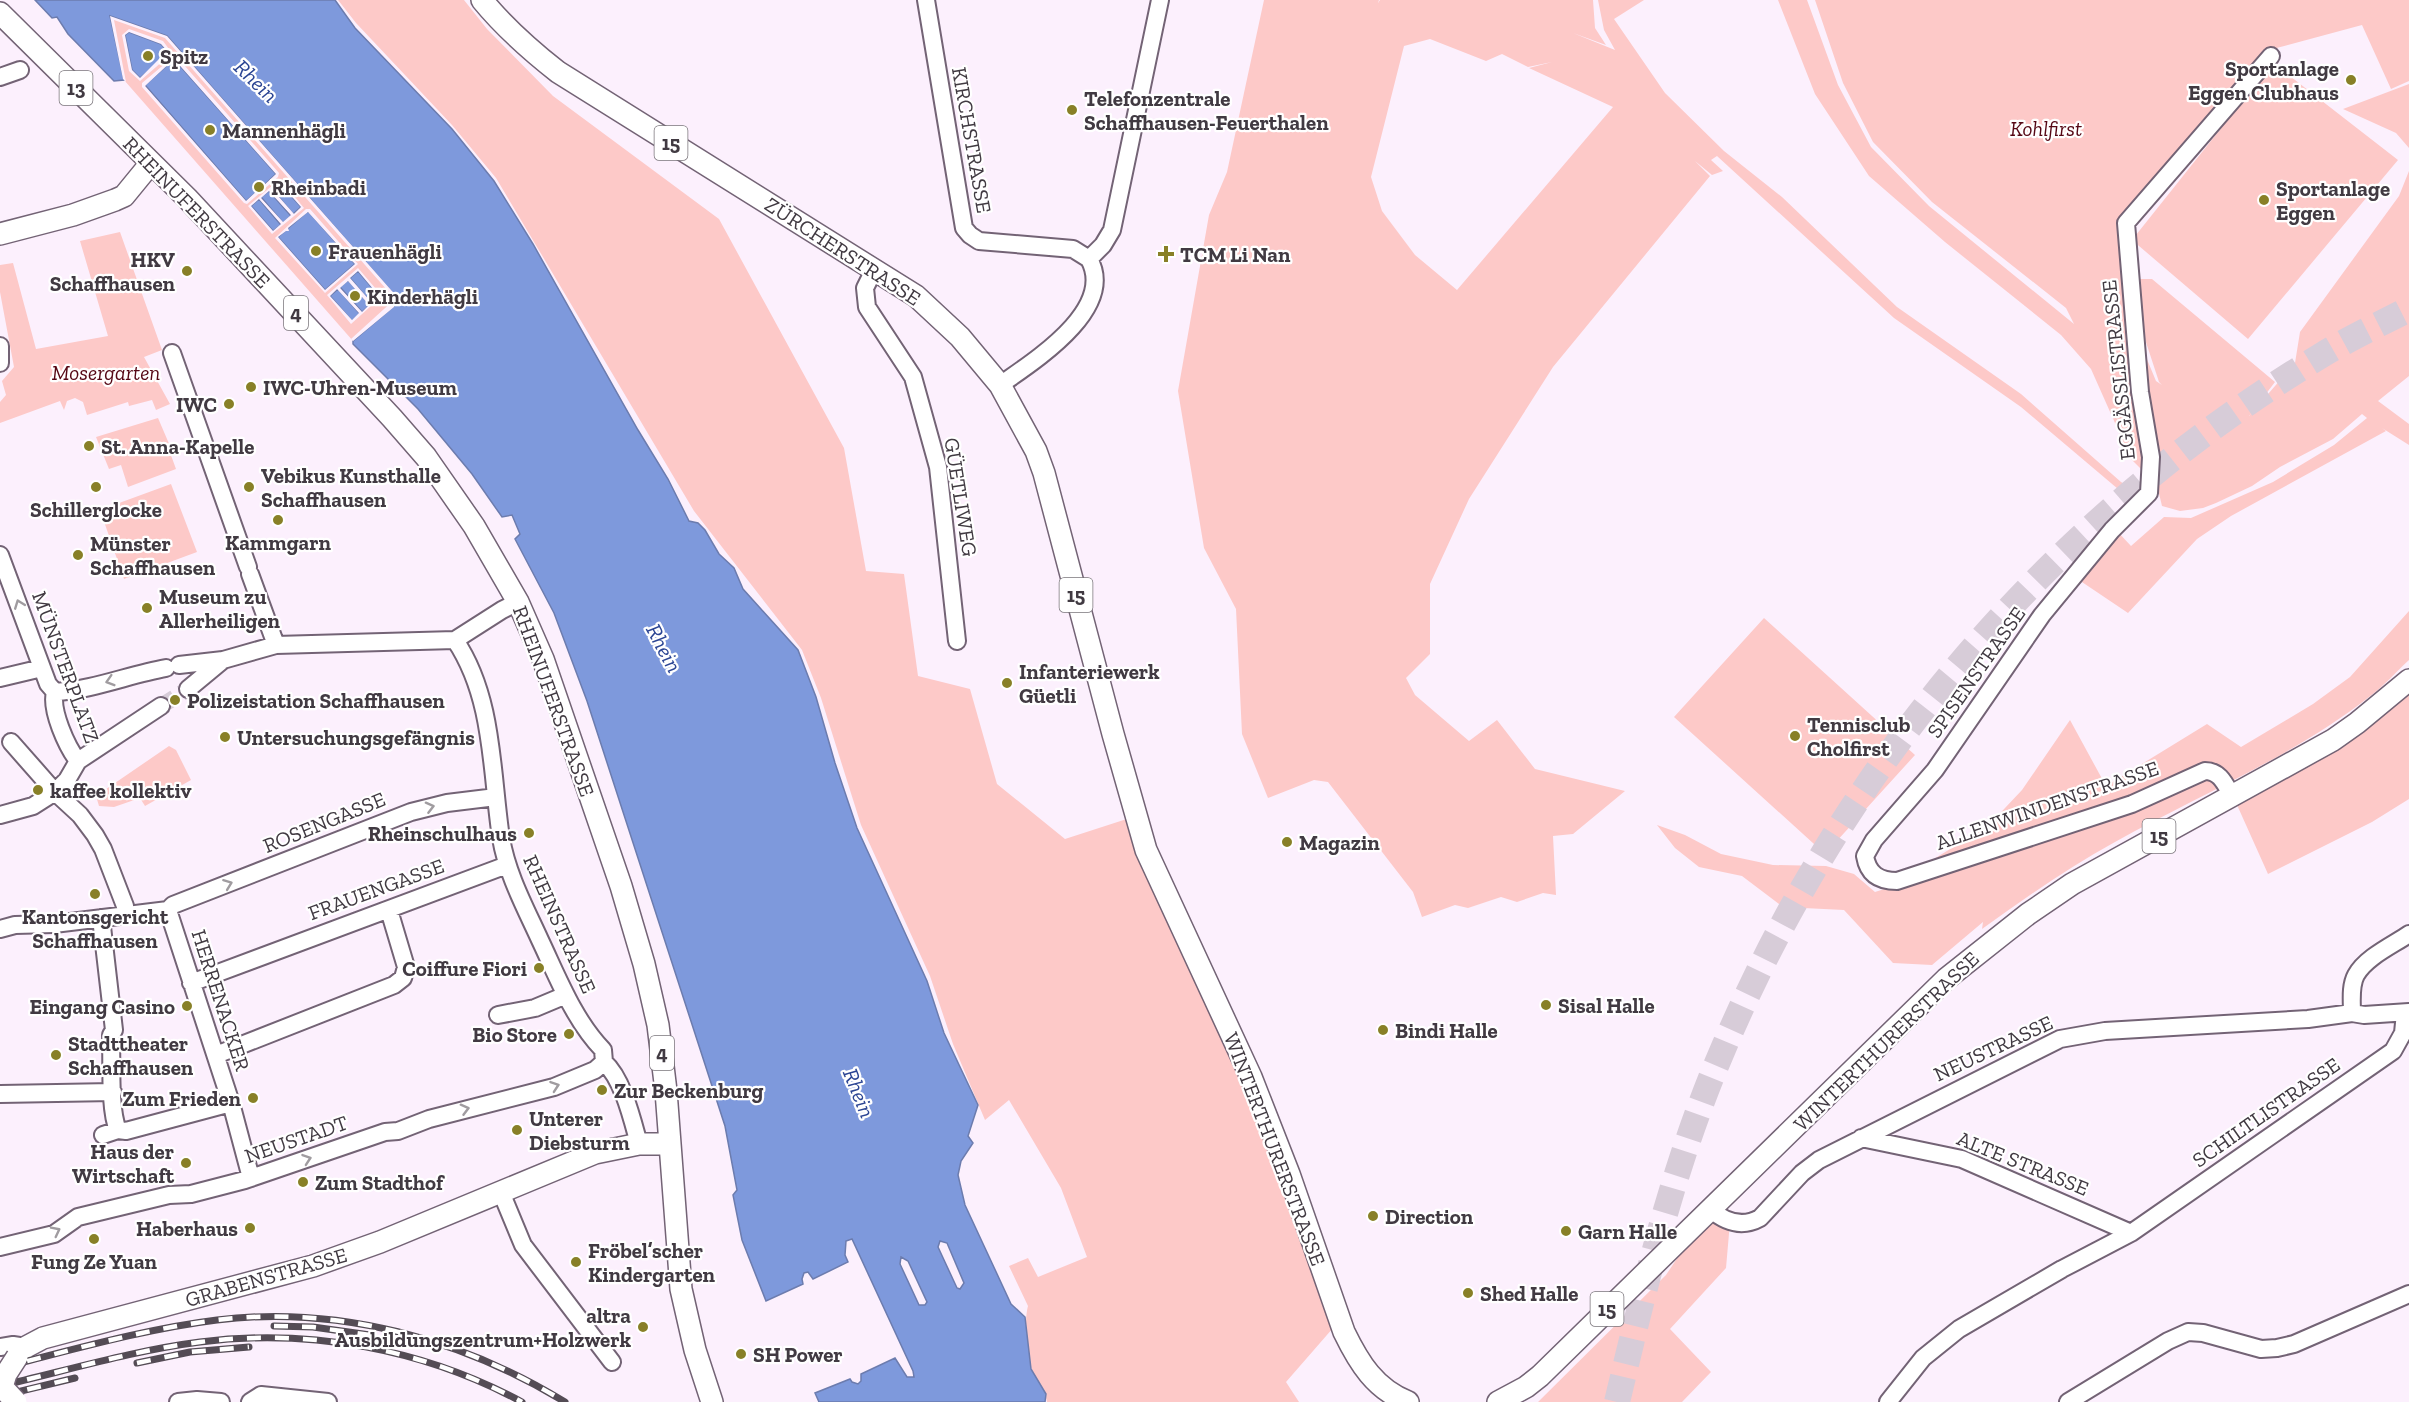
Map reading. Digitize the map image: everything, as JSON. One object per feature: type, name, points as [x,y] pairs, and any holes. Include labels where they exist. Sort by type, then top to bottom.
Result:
[{"type":"main road","name":"ZÜRCHERSTRASSE","points":[[482,0],[499,21],[558,72],[916,296],[960,337],[1000,385],[1024,426],[1044,473],[1134,812]]},
{"type":"main road","name":"RHEINUFERSTRASSE","points":[[0,13],[152,164],[292,310],[426,457],[474,526],[518,602],[543,659],[621,886],[644,964],[660,1036],[670,1144]]},
{"type":"main road","points":[[0,234],[66,218],[124,196],[152,164]]},
{"type":"main road","name":"WINTERTHURERSTRASSE","points":[[1498,1402],[1540,1376],[1946,979],[1986,946],[2072,884],[2333,740],[2409,680]]},
{"type":"main road","name":"WINTERTHURERSTRASSE","points":[[1134,812],[1158,878],[1251,1077],[1289,1174],[1344,1332],[1370,1377],[1388,1392],[1408,1402]]},
{"type":"main road","name":"GRABENSTRASSE","points":[[6,1392],[6,1374],[14,1350],[43,1338],[313,1266],[380,1242],[595,1153],[639,1144],[670,1144]]},
{"type":"main road","name":"4","points":[[670,1144],[681,1288],[686,1316],[712,1402]]},
{"type":"street","name":"KIRCHSTRASSE","points":[[927,0],[964,228],[979,241],[1073,249],[1089,259]]},
{"type":"street","points":[[1000,385],[1059,342],[1073,327],[1085,308],[1095,280],[1095,272],[1089,259],[1103,245],[1112,230],[1160,0]]},
{"type":"street","name":"EGGÄSSLISTRASSE","points":[[2136,506],[2149,493],[2151,457],[2140,392],[2126,223],[2271,56]]},
{"type":"street","points":[[0,77],[20,70]]},
{"type":"street","name":"GÜETLIWEG","points":[[874,270],[865,288],[867,307],[913,377],[938,467],[957,641]]},
{"type":"street","points":[[0,346],[0,363]]},
{"type":"street","points":[[172,353],[276,645]]},
{"type":"street","name":"SPISENSTRASSE","points":[[1867,867],[1865,856],[1868,847],[1935,770],[2042,615],[2112,530],[2136,506]]},
{"type":"street","name":"MÜNSTERPLATZ","points":[[0,555],[48,684],[55,692],[54,707],[72,754],[78,761]]},
{"type":"street","points":[[55,692],[80,691],[121,678],[223,660],[276,645],[455,640],[518,602]]},
{"type":"street","name":"RHEINSTRASSE","points":[[455,640],[469,664],[483,699],[507,865],[566,995],[593,1039],[603,1050],[604,1062],[613,1070],[632,1117],[639,1144]]},
{"type":"street","points":[[188,689],[223,660]]},
{"type":"street","points":[[0,678],[42,668]]},
{"type":"street","points":[[0,814],[33,806],[55,792],[67,780],[78,761],[161,706]]},
{"type":"street","points":[[11,741],[55,792],[80,815],[99,842],[125,906],[126,915]]},
{"type":"street","name":"ALLENWINDENSTRASSE","points":[[1867,867],[1873,875],[1886,881],[1897,881],[2132,804],[2205,771],[2213,771],[2220,776],[2232,796]]},
{"type":"street","name":"ROSENGASSE","points":[[171,908],[411,812],[447,803],[496,797]]},
{"type":"street","name":"FRAUENGASSE","points":[[191,983],[258,961],[507,865]]},
{"type":"street","name":"HERRENACKER","points":[[171,908],[191,983],[233,1108],[110,1133],[114,1123],[108,1092],[111,1035],[114,1030],[94,919],[126,915],[171,908]]},
{"type":"street","points":[[216,1055],[394,985],[403,978],[406,968],[389,910]]},
{"type":"street","points":[[0,928],[94,919]]},
{"type":"street","points":[[2352,1013],[2352,988],[2356,975],[2367,963],[2409,934]]},
{"type":"street","points":[[498,1015],[535,1008],[566,995]]},
{"type":"street","name":"NEUSTRASSE","points":[[1710,1209],[1720,1218],[1730,1222],[1752,1222],[1760,1218],[1802,1173],[1819,1160],[2060,1039],[2105,1031],[2308,1019],[2352,1013],[2364,1015],[2407,1012]]},
{"type":"street","name":"SCHILTLISTRASSE","points":[[1888,1402],[1923,1358],[1959,1329],[2062,1269],[2131,1233],[2393,1051],[2400,1042],[2407,1012]]},
{"type":"street","name":"NEUSTADT","points":[[0,1247],[54,1233],[78,1217],[169,1195],[191,1194],[251,1178],[385,1132],[398,1131],[419,1125],[429,1119],[555,1087],[595,1070],[604,1062]]},
{"type":"street","points":[[0,1094],[108,1092]]},
{"type":"street","points":[[233,1108],[251,1178]]},
{"type":"street","name":"ALTE STRASSE","points":[[1861,1138],[1962,1159],[2131,1233]]},
{"type":"street","points":[[501,1192],[523,1245],[612,1362]]},
{"type":"street","points":[[2068,1402],[2168,1341],[2188,1332],[2261,1349],[2277,1348],[2294,1344],[2409,1294]]},
{"type":"street","points":[[250,1402],[261,1395],[328,1402]]},
{"type":"street","points":[[178,1402],[197,1400],[221,1402]]},
{"type":"green space","points":[[338,0],[464,0],[487,29],[553,96],[719,219],[844,448],[866,571],[904,574],[918,676],[970,689],[997,784],[1065,839],[1136,816],[1162,887],[1340,1320],[1286,1382],[1299,1402],[1047,1402],[1033,1372],[1027,1349],[1028,1306],[1009,1266],[1028,1258],[1038,1277],[1087,1257],[1061,1188],[1009,1100],[985,1120],[953,1044],[930,976],[861,825],[821,698],[802,650],[694,511],[496,178],[452,125],[356,23]]},
{"type":"green space","points":[[1264,0],[1379,0],[1378,3],[1380,0],[1593,0],[1595,28],[1606,45],[1573,33],[1615,50],[1604,30],[1598,0],[1644,0],[1614,19],[1665,93],[1724,151],[1782,197],[1897,307],[2021,394],[2121,482],[2142,494],[2138,499],[2118,489],[2021,407],[1894,318],[1717,156],[1711,160],[1723,171],[1712,175],[1695,161],[1710,176],[1553,367],[1469,499],[1430,584],[1430,654],[1406,678],[1415,695],[1469,741],[1497,720],[1535,769],[1625,791],[1573,834],[1553,836],[1556,895],[1543,893],[1517,902],[1501,897],[1468,908],[1455,905],[1422,917],[1413,892],[1328,782],[1314,780],[1268,798],[1242,734],[1236,609],[1204,548],[1178,391],[1209,215],[1227,172]],"holes":[[[1430,39],[1486,61],[1502,54],[1528,67],[1552,62],[1529,68],[1613,107],[1457,290],[1415,255],[1382,211],[1371,177],[1404,46]]]},
{"type":"green space","name":"Kohlfirst","points":[[1778,0],[1807,0],[1838,85],[1871,147],[1929,206],[2074,324],[2066,308],[1932,202],[1873,142],[1843,83],[1815,0],[2409,0],[2409,81],[2391,89],[2362,25],[2269,50],[2120,243],[2129,316],[2156,381],[2162,385],[2143,333],[2133,279],[2152,279],[2275,382],[2249,416],[2295,363],[2300,332],[2399,196],[2409,171],[2409,376],[2378,401],[2409,424],[2409,445],[2382,428],[2386,431],[2231,516],[2197,539],[2128,613],[2076,578],[2117,531],[2131,546],[2164,517],[2191,518],[2273,482],[2334,445],[2367,418],[2362,414],[2333,439],[2280,467],[2252,486],[2216,503],[2203,508],[2180,511],[2162,506],[2157,485],[2131,459],[2091,369],[2061,335],[1945,242],[1869,176],[1815,94]]},
{"type":"green space","name":"Rheinbadi","points":[[110,16],[167,36],[399,299],[353,341],[124,80]]},
{"type":"green space","name":"Sportanlage Eggen","points":[[2273,63],[2398,160],[2248,339],[2132,240]]},
{"type":"green space","points":[[2409,84],[2409,148],[2396,133],[2343,109]]},
{"type":"green space","name":"Mosergarten","points":[[120,232],[162,350],[144,357],[170,404],[156,410],[152,400],[129,406],[128,402],[87,415],[83,402],[75,398],[67,401],[64,410],[60,401],[0,423],[0,402],[6,395],[2,381],[14,367],[0,292],[0,265],[13,263],[36,349],[108,336],[80,241]]},
{"type":"green space","points":[[158,418],[170,446],[168,447],[176,469],[128,487],[121,465],[109,469],[96,437]]},
{"type":"green space","points":[[171,484],[197,552],[124,579],[100,510]]},
{"type":"green space","points":[[2409,611],[2409,660],[2369,697],[2340,718],[2278,756],[2081,862],[1982,929],[1983,922],[1932,965],[1893,963],[1844,910],[1783,907],[1742,876],[1699,867],[1675,848],[1657,825],[1685,835],[1721,854],[1773,865],[1826,866],[1854,874],[1875,892],[1978,859],[1919,868],[1988,826],[2022,790],[2070,720],[2106,786],[2207,724],[2241,747],[2313,704],[2350,677]]},
{"type":"green space","name":"Tennisclub Cholfirst","points":[[1764,618],[1915,755],[1825,854],[1674,717]]},
{"type":"green space","points":[[2409,680],[2409,799],[2372,822],[2268,874],[2233,796]]},
{"type":"green space","points":[[169,746],[176,750],[191,780],[145,806],[140,798],[114,807],[99,806],[96,796]]},
{"type":"green space","points":[[1710,1209],[1730,1222],[1726,1268],[1670,1329],[1711,1372],[1682,1402],[1538,1402],[1666,1275]]},
{"type":"water","name":"Rhein","points":[[35,0],[335,0],[355,28],[452,129],[494,181],[533,244],[668,479],[689,521],[698,523],[705,530],[719,554],[734,568],[743,589],[798,650],[816,697],[857,828],[927,981],[944,1033],[978,1105],[968,1136],[973,1143],[961,1161],[958,1175],[965,1205],[1011,1304],[1025,1317],[1031,1369],[1046,1394],[1045,1402],[819,1402],[815,1393],[850,1379],[858,1384],[861,1381],[861,1374],[895,1358],[907,1377],[914,1377],[913,1371],[852,1239],[846,1241],[845,1255],[848,1262],[813,1279],[808,1272],[804,1273],[803,1284],[766,1301],[742,1240],[733,1195],[737,1190],[725,1126],[587,701],[554,613],[515,539],[520,534],[512,515],[502,517],[472,474],[418,409],[353,344],[353,341],[394,306],[398,299],[167,36],[110,16],[124,80],[114,81],[68,34],[57,17],[52,18]],"holes":[[[940,1241],[947,1243],[964,1283],[960,1289],[957,1288],[938,1247]],[[901,1257],[908,1261],[927,1302],[925,1305],[919,1305],[900,1264]]]},
{"type":"water","name":"Spitz","points":[[129,32],[161,44],[169,53],[140,78],[132,70],[125,35]]},
{"type":"water","name":"Mannenhägli","points":[[174,59],[276,174],[261,188],[258,187],[260,189],[246,201],[145,85]]},
{"type":"water","points":[[279,182],[301,207],[293,214],[272,189]]},
{"type":"water","points":[[269,191],[291,216],[283,223],[261,197]]},
{"type":"water","points":[[259,199],[281,225],[273,231],[251,206]]},
{"type":"water","name":"Frauenhägli","points":[[308,211],[355,264],[325,290],[278,237]]},
{"type":"water","name":"Kinderhägli","points":[[358,271],[379,296],[371,303],[350,278]]},
{"type":"water","name":"Kinderhägli","points":[[348,280],[370,305],[362,312],[340,287]]},
{"type":"water","name":"Kinderhägli","points":[[338,289],[360,314],[352,321],[330,296]]},
{"type":"pier","points":[[110,16],[167,36],[399,299],[394,303],[394,307],[353,341],[351,339],[395,299],[165,38],[114,20],[126,82],[123,79]]},
{"type":"pier","points":[[129,29],[163,41],[172,53],[140,81],[129,71],[122,35]],"holes":[[[129,32],[161,44],[169,53],[161,60],[159,59],[140,78],[132,70],[125,35]]]},
{"type":"pier","points":[[173,57],[177,57],[279,173],[278,177],[247,204],[244,203],[142,87],[142,83]],"holes":[[[174,59],[276,174],[261,188],[256,184],[259,189],[246,201],[145,86]]]},
{"type":"pier","points":[[280,179],[304,208],[272,234],[248,206]],"holes":[[[279,182],[301,207],[294,214],[272,189]],[[269,191],[291,215],[283,222],[261,198]],[[259,199],[281,224],[273,231],[251,206]]]},
{"type":"pier","points":[[306,209],[310,209],[358,264],[325,293],[275,238]],"holes":[[[308,212],[355,264],[325,290],[278,237],[289,231],[288,228]]]},
{"type":"pier","points":[[358,268],[382,296],[351,324],[327,295]],"holes":[[[358,271],[379,296],[372,303],[350,278]],[[348,281],[369,305],[362,312],[340,288]],[[337,289],[359,313],[352,320],[330,296]]]},
{"type":"tunnel","points":[[1617,1402],[1647,1279],[1670,1198],[1711,1078],[1761,967],[1818,862],[1884,761],[1958,667],[2038,578],[2126,497],[2221,422],[2322,355],[2409,309]]},
{"type":"tunnel","points":[[161,706],[188,689]]},
{"type":"railway","points":[[0,1368],[108,1341],[190,1324],[262,1317],[308,1318],[353,1323],[442,1344],[484,1360],[565,1402]]},
{"type":"railway","points":[[274,1326],[313,1327],[370,1335]]},
{"type":"railway","points":[[0,1386],[125,1355],[175,1346],[241,1338],[283,1338],[366,1347],[406,1356],[446,1368],[522,1402]]},
{"type":"railway","points":[[137,1363],[190,1352],[249,1347]]},
{"type":"railway","points":[[0,1396],[75,1378]]},
{"type":"place","name":"Spitz","points":[[148,56]]},
{"type":"place","name":"Sportanlage Eggen Clubhaus","points":[[2351,80]]},
{"type":"place","name":"Telefonzentrale Schaffhausen-Feuerthalen","points":[[1072,110]]},
{"type":"place","name":"Mannenhägli","points":[[210,130]]},
{"type":"place","name":"Rheinbadi","points":[[259,187]]},
{"type":"place","name":"Sportanlage Eggen","points":[[2264,200]]},
{"type":"place","name":"Frauenhägli","points":[[316,251]]},
{"type":"place","name":"TCM Li Nan","points":[[1166,254]]},
{"type":"place","name":"HKV Schaffhausen","points":[[187,271]]},
{"type":"place","name":"Kinderhägli","points":[[355,296]]},
{"type":"place","name":"IWC-Uhren-Museum","points":[[251,387]]},
{"type":"place","name":"IWC","points":[[229,404]]},
{"type":"place","name":"St. Anna-Kapelle","points":[[89,446]]},
{"type":"place","name":"Schillerglocke","points":[[96,487]]},
{"type":"place","name":"Vebikus Kunsthalle Schaffhausen","points":[[249,487]]},
{"type":"place","name":"Kammgarn","points":[[278,520]]},
{"type":"place","name":"Münster Schaffhausen","points":[[78,555]]},
{"type":"place","name":"Museum zu Allerheiligen","points":[[147,608]]},
{"type":"place","name":"Infanteriewerk Güetli","points":[[1007,683]]},
{"type":"place","name":"Polizeistation Schaffhausen","points":[[175,700]]},
{"type":"place","name":"Tennisclub Cholfirst","points":[[1795,736]]},
{"type":"place","name":"Untersuchungsgefängnis","points":[[225,737]]},
{"type":"place","name":"kaffee kollektiv","points":[[38,790]]},
{"type":"place","name":"Rheinschulhaus","points":[[529,833]]},
{"type":"place","name":"Magazin","points":[[1287,842]]},
{"type":"place","name":"Kantonsgericht Schaffhausen","points":[[95,894]]},
{"type":"place","name":"Coiffure Fiori","points":[[539,968]]},
{"type":"place","name":"Sisal Halle","points":[[1546,1005]]},
{"type":"place","name":"Eingang Casino","points":[[187,1006]]},
{"type":"place","name":"Bindi Halle","points":[[1383,1030]]},
{"type":"place","name":"Bio Store","points":[[569,1034]]},
{"type":"place","name":"Stadttheater Schaffhausen","points":[[56,1055]]},
{"type":"place","name":"Zur Beckenburg","points":[[602,1090]]},
{"type":"place","name":"Zum Frieden","points":[[253,1098]]},
{"type":"place","name":"Unterer Diebsturm","points":[[517,1130]]},
{"type":"place","name":"Haus der Wirtschaft","points":[[186,1163]]},
{"type":"place","name":"Zum Stadthof","points":[[303,1182]]},
{"type":"place","name":"Direction","points":[[1373,1216]]},
{"type":"place","name":"Haberhaus","points":[[250,1228]]},
{"type":"place","name":"Garn Halle","points":[[1566,1231]]},
{"type":"place","name":"Fung Ze Yuan","points":[[94,1239]]},
{"type":"place","name":"Fröbel’scher Kindergarten","points":[[576,1262]]},
{"type":"place","name":"Shed Halle","points":[[1468,1293]]},
{"type":"place","name":"altra Ausbildungszentrum+Holzwerk","points":[[643,1327]]},
{"type":"place","name":"SH Power","points":[[741,1354]]}]
